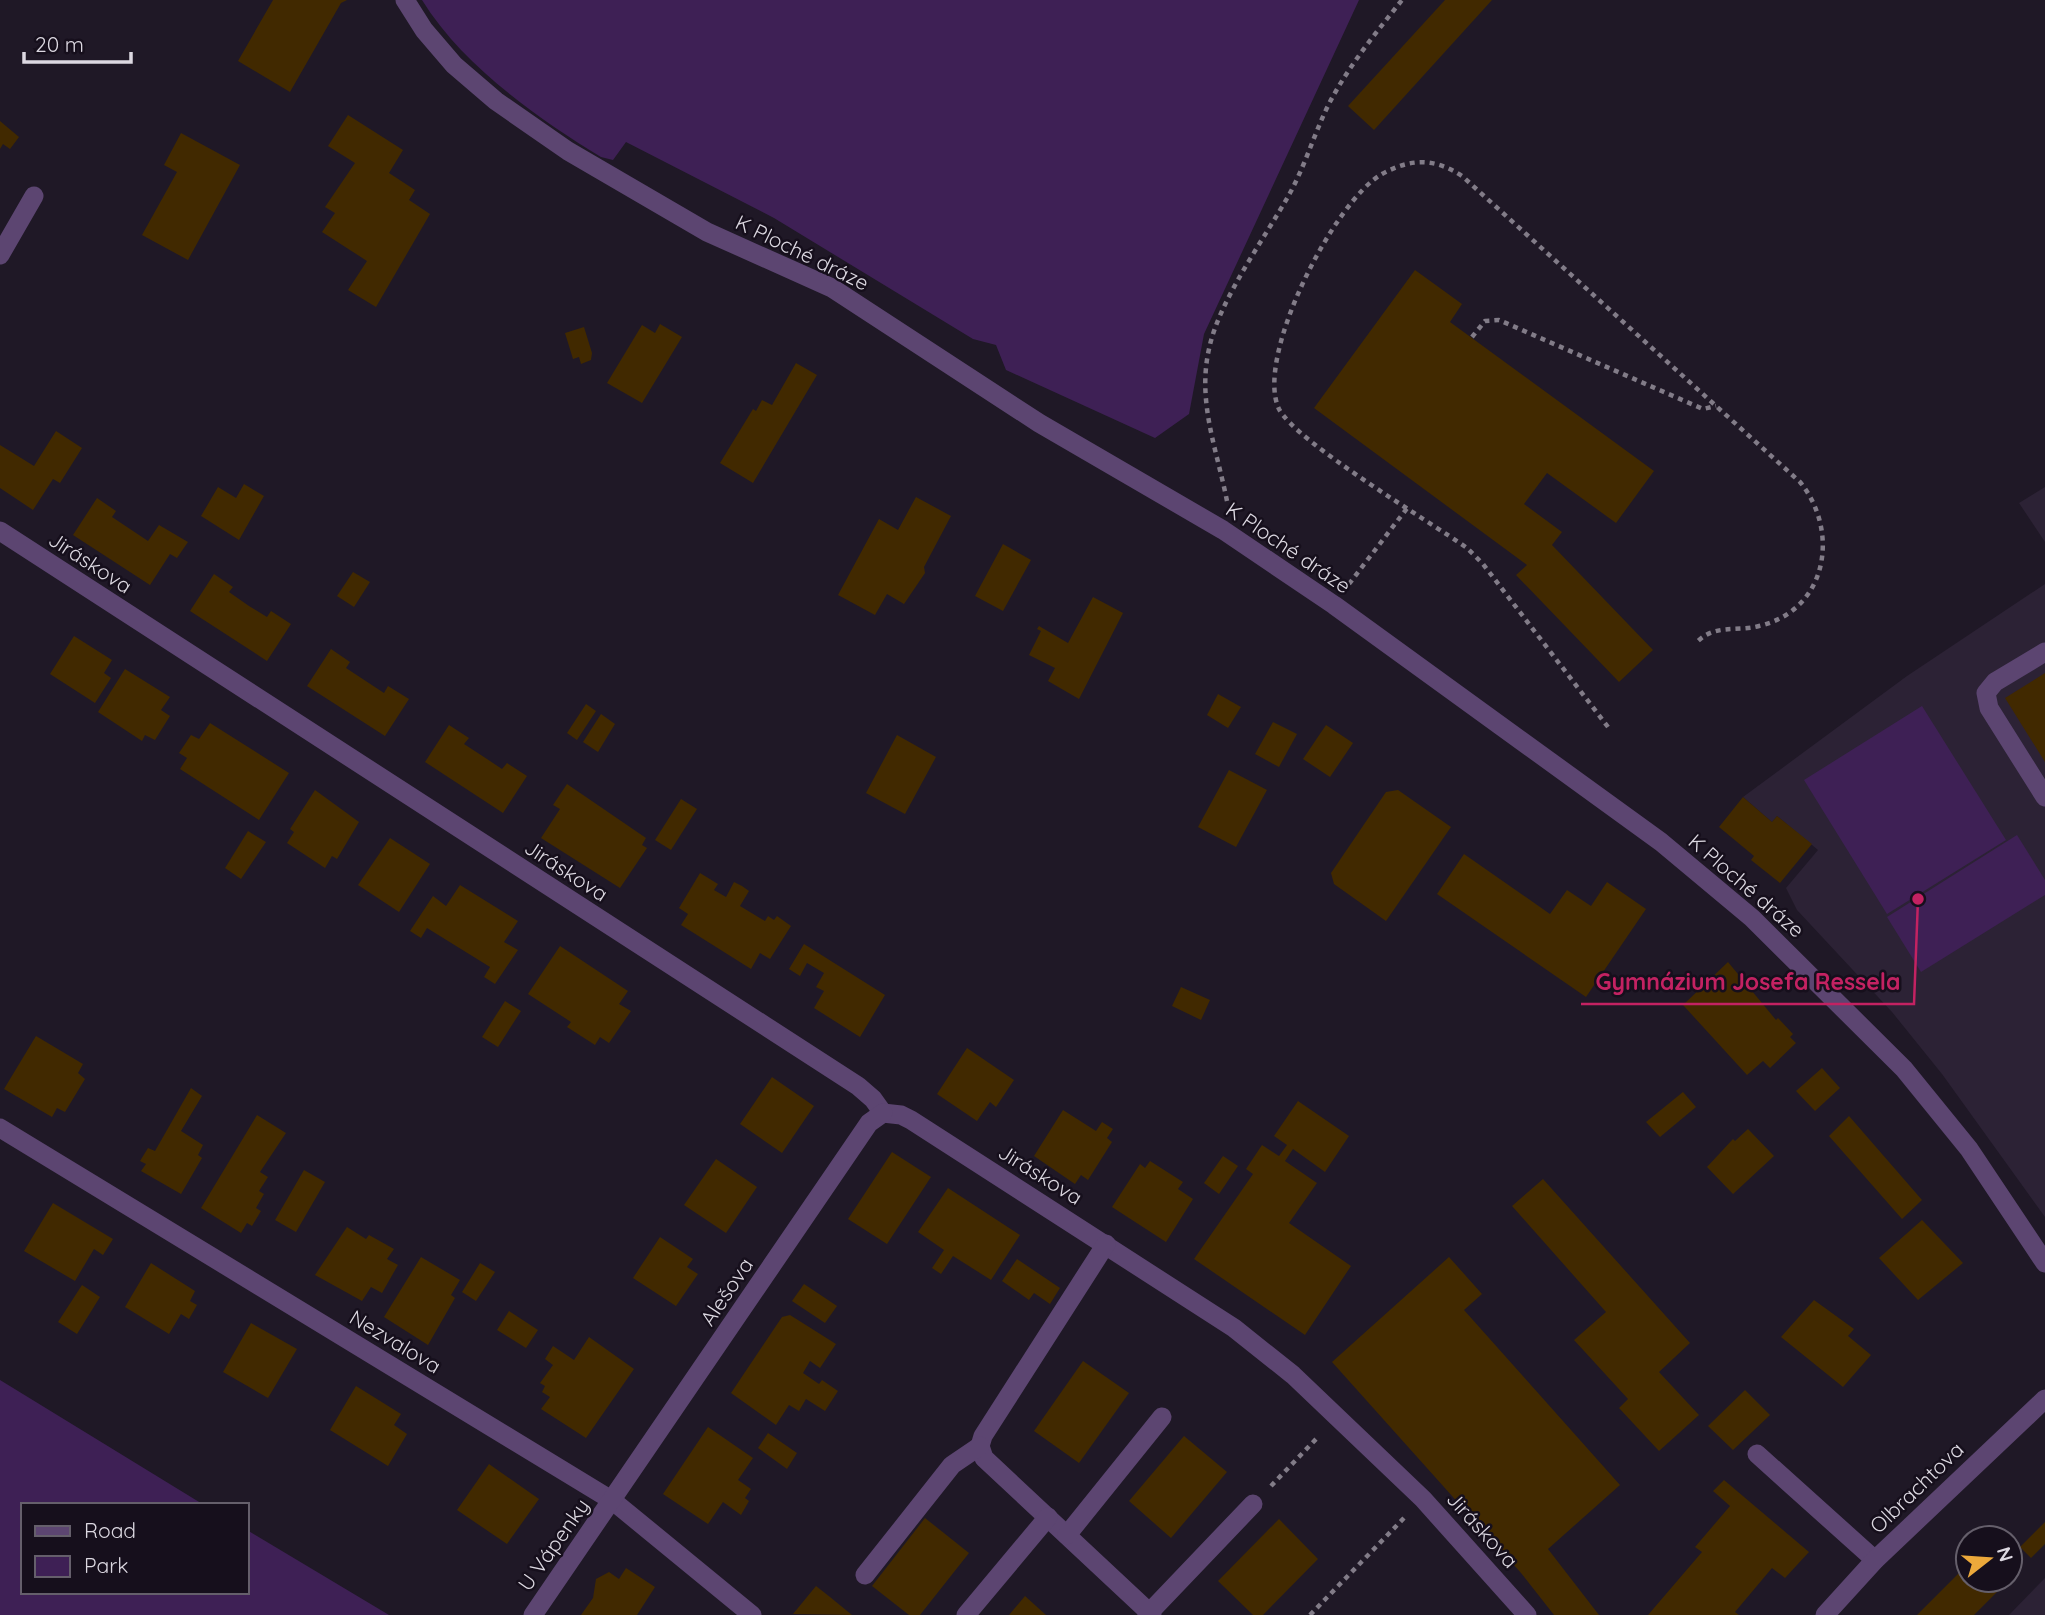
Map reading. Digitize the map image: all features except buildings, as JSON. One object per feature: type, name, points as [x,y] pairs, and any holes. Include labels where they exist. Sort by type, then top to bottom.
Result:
[{"type":"street","name":"K Ploché dráze","points":[[405,0],[424,30],[454,65],[496,101],[568,151],[707,232],[832,288],[1039,423],[1223,530],[1334,605],[1661,842],[1752,918],[1905,1069],[1969,1149],[2045,1263]]},
{"type":"street","points":[[0,255],[34,196]]},
{"type":"street","name":"Jiráskova","points":[[0,531],[858,1086],[873,1099],[883,1113],[901,1115],[911,1121],[1234,1328],[1311,1391],[1423,1499],[1527,1615]]},
{"type":"street","points":[[2045,652],[1995,682],[1986,694],[1989,708],[2045,797]]},
{"type":"street","name":"Alešova","points":[[613,1501],[869,1124],[883,1113]]},
{"type":"street","name":"Nezvalova","points":[[0,1128],[613,1501],[752,1615]]},
{"type":"street","points":[[1106,1244],[983,1436],[980,1446],[984,1458],[1149,1614],[1253,1504]]},
{"type":"street","name":"Olbrachtova","points":[[1825,1615],[1875,1560],[2045,1399]]},
{"type":"street","points":[[1067,1535],[1162,1417]]},
{"type":"street","points":[[865,1575],[952,1465],[980,1446]]},
{"type":"street","points":[[1757,1454],[1875,1560]]},
{"type":"street","name":"U Vápenky","points":[[533,1615],[613,1501]]},
{"type":"street","points":[[966,1615],[1048,1517]]},
{"type":"path","points":[[1223,530],[1227,500],[1209,429],[1206,401],[1209,348],[1221,314],[1292,189],[1335,92],[1402,0]]},
{"type":"path","points":[[1608,727],[1483,564],[1467,548],[1329,454],[1284,418],[1277,405],[1275,376],[1287,320],[1295,298],[1338,222],[1370,183],[1381,175],[1415,162],[1444,165],[1462,176],[1800,482],[1813,498],[1821,515],[1825,542],[1818,576],[1811,589],[1786,613],[1760,626],[1712,630],[1698,641]]},
{"type":"path","points":[[1472,337],[1485,321],[1499,320],[1703,409],[1716,406]]},
{"type":"path","points":[[1334,605],[1408,507]]},
{"type":"path","points":[[1253,1504],[1324,1430]]},
{"type":"path","points":[[1310,1615],[1410,1512]]},
{"type":"shaded area","points":[[2045,487],[2045,542],[2019,503]]},
{"type":"shaded area","points":[[2045,584],[2045,1217],[1942,1074],[1892,1012],[1797,910],[1786,888],[1818,850],[1777,816],[1772,822],[1743,797],[1907,676]]},
{"type":"shaded area","points":[[2045,1578],[2045,1615],[2009,1615]]},
{"type":"green space","points":[[422,0],[1359,0],[1204,334],[1189,414],[1155,438],[1006,370],[996,345],[973,339],[774,218],[626,142],[613,160],[601,157],[527,107],[479,68],[439,24]]},
{"type":"green space","points":[[1922,706],[2006,840],[1887,914],[1804,780]]},
{"type":"green space","points":[[2017,835],[2045,880],[2045,895],[1921,972],[1887,917]]},
{"type":"green space","points":[[0,1380],[201,1503],[21,1503],[21,1594],[248,1594],[248,1531],[389,1615],[0,1615]]},
{"type":"place","name":"Gymnázium Josefa Ressela","points":[[1918,899]]}]
